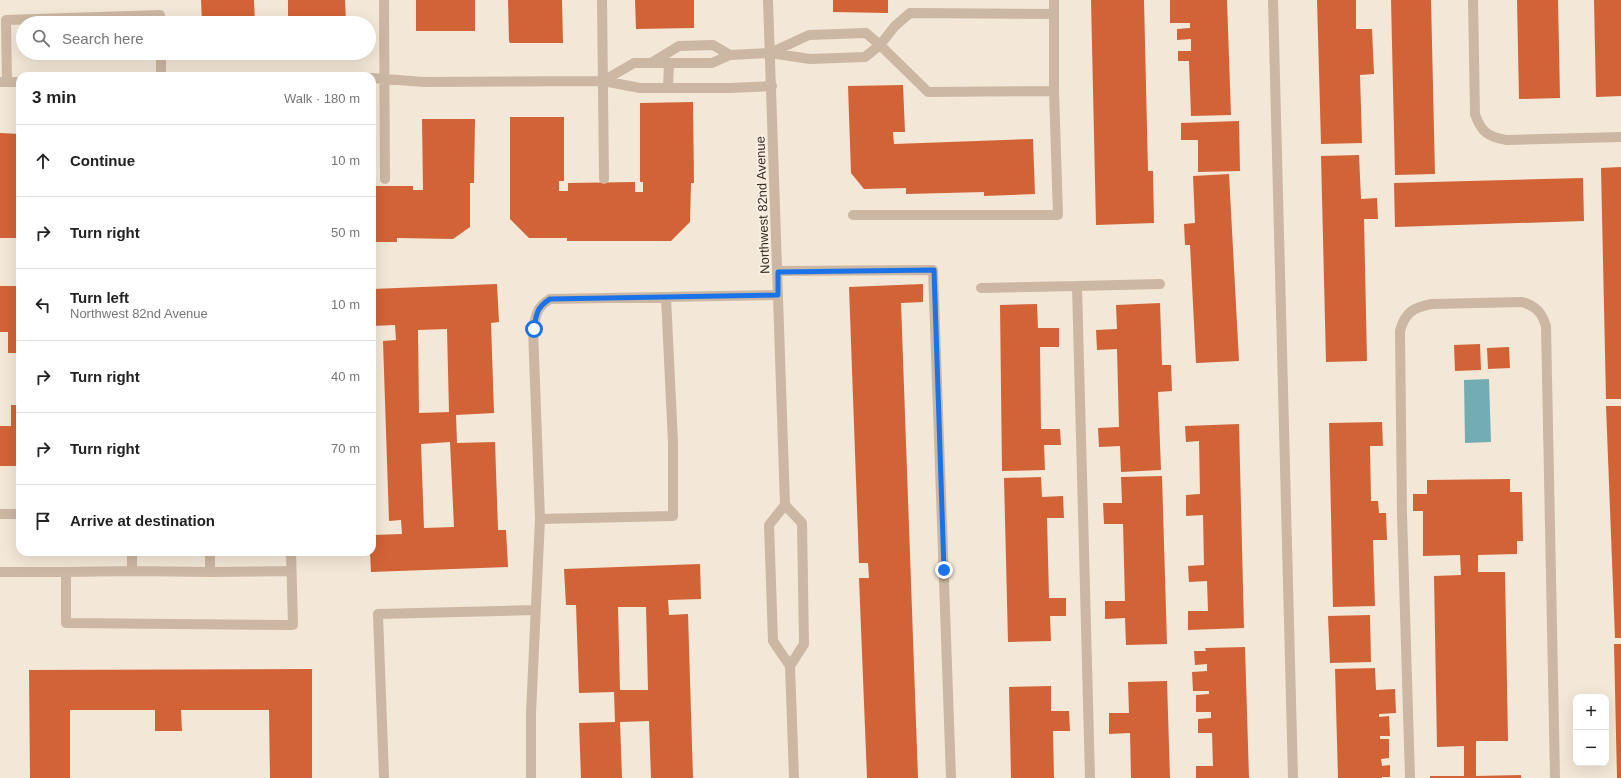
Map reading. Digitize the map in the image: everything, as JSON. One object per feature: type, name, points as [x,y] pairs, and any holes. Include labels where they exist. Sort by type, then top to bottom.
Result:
[{"type":"street","points":[[384,0],[385,179]]},
{"type":"street","points":[[602,0],[604,179]]},
{"type":"street","name":"Northwest 82nd Avenue","points":[[768,0],[785,505]]},
{"type":"street","points":[[853,215],[1058,215],[1054,91],[1054,0]]},
{"type":"street","points":[[1273,0],[1293,778]]},
{"type":"street","points":[[1473,0],[1475,114],[1478,125],[1486,134],[1507,140],[1621,136]]},
{"type":"street","points":[[603,81],[634,63],[712,63],[730,55],[770,53],[810,59],[865,57],[880,45],[895,26],[910,12],[1053,14]]},
{"type":"street","points":[[129,16],[160,16]]},
{"type":"street","points":[[16,20],[6,20],[4,82],[16,82]]},
{"type":"street","points":[[770,53],[809,35],[866,33],[928,92],[1054,91]]},
{"type":"street","points":[[651,63],[679,46],[713,45],[730,55]]},
{"type":"street","points":[[161,60],[161,72]]},
{"type":"street","points":[[668,88],[669,63]]},
{"type":"street","points":[[376,78],[424,82],[603,81],[640,88],[730,88],[772,86]]},
{"type":"street","points":[[778,272],[934,270],[951,778]]},
{"type":"street","points":[[981,288],[1160,284]]},
{"type":"street","points":[[1077,286],[1090,778]]},
{"type":"street","points":[[531,778],[531,713],[540,519],[534,329],[536,315],[541,305],[550,299],[778,295]]},
{"type":"street","points":[[540,519],[674,516],[673,443],[666,297]]},
{"type":"street","points":[[1410,778],[1402,506],[1400,331],[1403,320],[1410,312],[1420,306],[1432,304],[1522,302],[1532,305],[1540,312],[1546,326],[1554,778]]},
{"type":"street","points":[[790,666],[804,644],[802,523],[785,505],[769,525],[773,641],[790,666],[794,778]]},
{"type":"street","points":[[0,514],[16,514]]},
{"type":"street","points":[[132,556],[132,571]]},
{"type":"street","points":[[210,556],[210,572]]},
{"type":"street","points":[[66,572],[66,623],[293,625],[291,556]]},
{"type":"street","points":[[0,572],[291,571]]},
{"type":"street","points":[[384,778],[378,614],[535,610]]},
{"type":"water","points":[[1489,379],[1491,442],[1465,443],[1464,380]]},
{"type":"building","points":[[201,0],[254,0],[255,16],[202,16]]},
{"type":"building","points":[[288,0],[345,0],[346,16],[288,16]]},
{"type":"building","points":[[416,0],[475,0],[475,31],[416,31]]},
{"type":"building","points":[[508,0],[562,0],[563,43],[510,43]]},
{"type":"building","points":[[635,0],[694,0],[694,28],[636,29]]},
{"type":"building","points":[[833,0],[888,0],[888,13],[833,12]]},
{"type":"building","points":[[1091,0],[1144,0],[1148,171],[1153,171],[1154,223],[1096,225]]},
{"type":"building","points":[[1170,0],[1227,0],[1231,115],[1191,116],[1189,61],[1178,61],[1178,51],[1191,51],[1191,39],[1177,40],[1177,29],[1190,28],[1190,23],[1170,23]]},
{"type":"building","points":[[1317,0],[1356,0],[1356,29],[1372,29],[1374,74],[1360,75],[1362,143],[1321,144]]},
{"type":"building","points":[[1391,0],[1431,0],[1435,174],[1395,175]]},
{"type":"building","points":[[1517,0],[1558,0],[1560,98],[1519,99]]},
{"type":"building","points":[[1594,0],[1621,0],[1621,96],[1596,97]]},
{"type":"building","points":[[903,85],[905,132],[893,132],[894,144],[1033,139],[1035,194],[984,196],[984,192],[906,194],[906,188],[864,189],[851,173],[848,86]]},
{"type":"building","points":[[693,102],[694,183],[691,183],[690,222],[671,241],[567,241],[567,238],[529,238],[510,219],[510,117],[564,117],[564,181],[559,181],[559,191],[568,191],[568,183],[635,182],[635,192],[643,192],[643,182],[640,182],[640,103]]},
{"type":"building","points":[[422,119],[475,119],[474,183],[470,183],[470,227],[453,239],[397,238],[397,242],[376,242],[376,186],[413,186],[413,190],[423,190]]},
{"type":"building","points":[[1239,121],[1240,171],[1198,172],[1198,140],[1181,140],[1181,123]]},
{"type":"building","points":[[0,133],[16,134],[16,238],[0,238]]},
{"type":"building","points":[[1359,155],[1361,199],[1377,198],[1378,219],[1364,219],[1367,361],[1326,362],[1321,156]]},
{"type":"building","points":[[1621,167],[1621,399],[1606,399],[1601,168]]},
{"type":"building","points":[[1229,174],[1239,361],[1196,363],[1190,245],[1185,245],[1184,224],[1195,223],[1193,176]]},
{"type":"building","points":[[1583,178],[1584,221],[1395,227],[1394,183]]},
{"type":"building","points":[[497,284],[499,322],[491,323],[494,413],[456,415],[457,443],[495,442],[498,530],[506,530],[508,567],[371,572],[370,556],[376,556],[376,535],[402,534],[401,520],[389,521],[383,341],[396,340],[395,325],[376,326],[376,289]],"holes":[[[447,329],[449,412],[419,413],[418,330]],[[450,442],[454,527],[424,528],[421,444]]]},
{"type":"building","points":[[923,284],[923,302],[901,303],[918,778],[867,778],[859,578],[869,578],[868,563],[859,563],[849,287]]},
{"type":"building","points":[[0,286],[16,286],[16,353],[8,353],[8,332],[0,332]]},
{"type":"building","points":[[1160,303],[1162,365],[1171,365],[1172,391],[1158,392],[1161,470],[1121,472],[1120,446],[1099,447],[1098,428],[1119,427],[1117,349],[1097,350],[1096,330],[1117,329],[1116,305]]},
{"type":"building","points":[[1037,304],[1038,328],[1059,328],[1059,347],[1040,347],[1041,429],[1060,429],[1061,445],[1044,445],[1045,470],[1002,471],[1000,305]]},
{"type":"building","points":[[1480,344],[1481,370],[1455,371],[1454,345]]},
{"type":"building","points":[[1509,347],[1510,368],[1488,369],[1487,348]]},
{"type":"building","points":[[11,405],[16,405],[16,466],[0,466],[0,426],[11,426]]},
{"type":"building","points":[[1606,406],[1621,406],[1621,638],[1615,638]]},
{"type":"building","points":[[1382,422],[1383,446],[1370,446],[1371,501],[1378,501],[1379,513],[1386,513],[1387,540],[1373,540],[1375,606],[1333,607],[1329,423]]},
{"type":"building","points":[[1239,424],[1244,628],[1188,630],[1188,611],[1208,611],[1207,581],[1189,582],[1188,566],[1204,565],[1203,515],[1186,516],[1186,495],[1200,494],[1199,441],[1186,442],[1185,426]]},
{"type":"building","points":[[1162,476],[1167,644],[1126,645],[1125,618],[1105,619],[1105,601],[1125,601],[1123,524],[1104,524],[1103,503],[1122,503],[1121,477]]},
{"type":"building","points":[[1041,477],[1042,497],[1063,496],[1064,518],[1047,518],[1049,598],[1066,598],[1066,616],[1050,616],[1051,641],[1008,642],[1004,478]]},
{"type":"building","points":[[1510,479],[1510,492],[1522,492],[1523,541],[1517,541],[1517,554],[1478,555],[1478,572],[1505,572],[1508,741],[1476,741],[1476,776],[1521,775],[1521,778],[1430,778],[1430,776],[1464,776],[1464,746],[1437,747],[1434,576],[1461,575],[1460,555],[1423,556],[1423,511],[1413,511],[1413,494],[1427,494],[1427,480]]},
{"type":"building","points":[[700,564],[701,599],[668,600],[669,615],[688,614],[693,778],[651,778],[649,721],[620,722],[622,778],[581,778],[579,723],[615,722],[614,692],[579,693],[576,605],[566,605],[564,569]],"holes":[[[618,607],[646,607],[648,690],[620,690]]]},
{"type":"building","points":[[1370,615],[1371,662],[1330,663],[1328,616]]},
{"type":"building","points":[[1614,644],[1621,644],[1621,778],[1617,778]]},
{"type":"building","points":[[1245,647],[1249,778],[1196,778],[1196,766],[1213,766],[1212,733],[1198,733],[1198,719],[1211,718],[1211,712],[1196,712],[1196,695],[1209,694],[1209,691],[1193,691],[1192,672],[1207,671],[1207,664],[1195,665],[1194,651],[1206,651],[1205,648]]},
{"type":"building","points":[[1375,668],[1376,690],[1395,689],[1396,713],[1379,714],[1379,717],[1389,716],[1390,736],[1380,736],[1380,739],[1389,739],[1389,758],[1381,759],[1382,766],[1390,765],[1390,777],[1338,778],[1335,669]]},
{"type":"building","points":[[312,669],[312,778],[270,778],[269,710],[181,710],[182,731],[155,731],[155,710],[70,710],[70,778],[30,778],[29,670]]},
{"type":"building","points":[[1167,681],[1170,778],[1131,778],[1130,733],[1109,734],[1109,713],[1129,713],[1128,682]]},
{"type":"building","points":[[1051,686],[1051,711],[1069,711],[1070,731],[1053,731],[1054,778],[1011,778],[1009,687]]},
{"type":"route","points":[[534,329],[536,315],[541,305],[550,299],[778,295],[778,272],[934,270],[944,570]]}]
